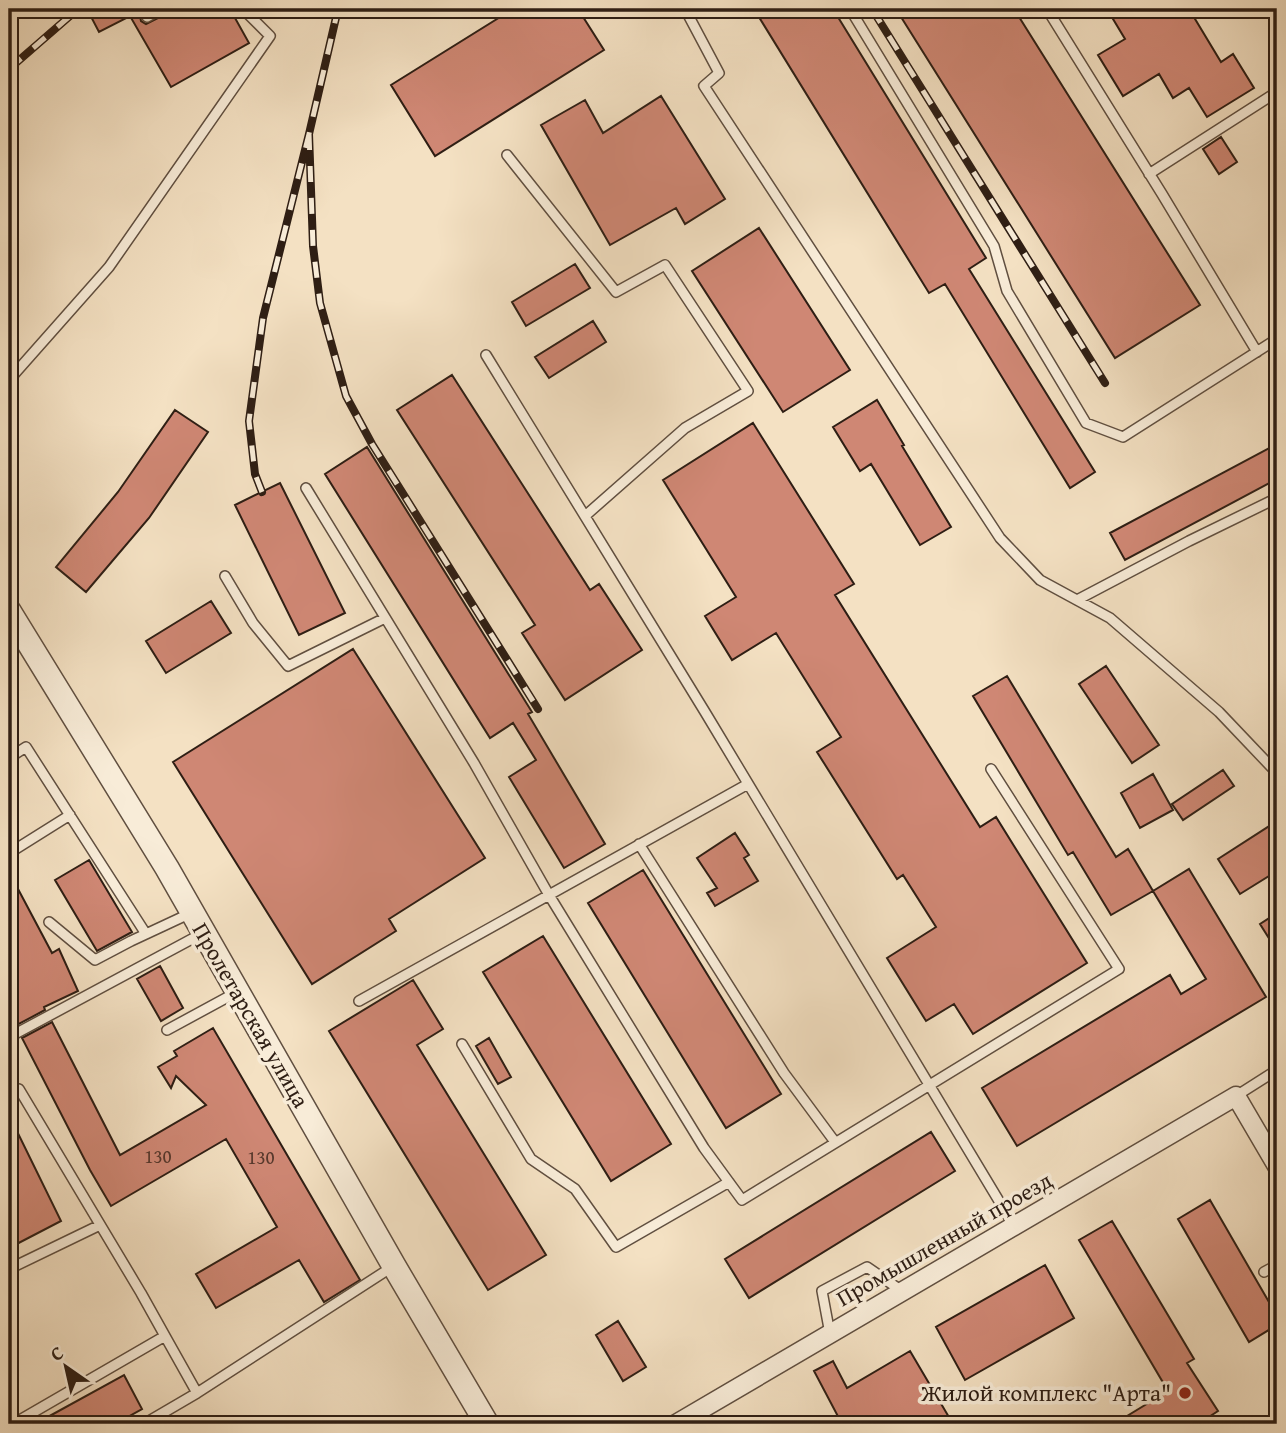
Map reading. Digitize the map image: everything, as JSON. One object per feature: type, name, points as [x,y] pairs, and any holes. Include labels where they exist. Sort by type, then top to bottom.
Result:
[{"type":"street","name":"Пролетарская улица","points":[[9,611],[167,868],[487,1424]]},
{"type":"street","points":[[1237,1096],[1277,1166]]},
{"type":"street","name":"Промышленный проезд","points":[[676,1424],[1237,1096]]},
{"type":"lane","points":[[147,17],[161,9]]},
{"type":"lane","points":[[9,380],[109,267],[270,36],[243,9]]},
{"type":"lane","points":[[685,9],[719,74],[704,86],[1000,538],[1040,580],[1110,618],[1219,712],[1277,773]]},
{"type":"lane","points":[[850,9],[994,246],[1007,291],[1086,423],[1123,437],[1277,339]]},
{"type":"lane","points":[[1047,9],[1257,352]]},
{"type":"lane","points":[[1149,174],[1277,92]]},
{"type":"lane","points":[[508,155],[616,292],[665,265],[748,391],[685,428],[585,516]]},
{"type":"lane","points":[[486,355],[1014,1226]]},
{"type":"lane","points":[[306,488],[474,763],[549,895],[704,1148],[742,1200],[1119,969],[991,769]]},
{"type":"lane","points":[[1077,600],[1277,498]]},
{"type":"lane","points":[[225,576],[253,623],[288,666],[386,618]]},
{"type":"lane","points":[[9,758],[26,747],[146,934]]},
{"type":"lane","points":[[359,1001],[748,784]]},
{"type":"lane","points":[[11,852],[70,815]]},
{"type":"lane","points":[[639,844],[784,1073],[835,1142]]},
{"type":"lane","points":[[49,922],[95,960],[192,912]]},
{"type":"lane","points":[[9,1032],[15,1034],[204,932]]},
{"type":"lane","points":[[167,1030],[238,992]]},
{"type":"lane","points":[[462,1044],[531,1159],[575,1189],[616,1247],[729,1182]]},
{"type":"lane","points":[[1237,1096],[1277,1070]]},
{"type":"lane","points":[[19,1089],[197,1393]]},
{"type":"lane","points":[[9,1269],[100,1225]]},
{"type":"lane","points":[[1264,1272],[1277,1265]]},
{"type":"lane","points":[[144,1424],[197,1393],[394,1266]]},
{"type":"lane","points":[[830,1334],[822,1291],[867,1267],[903,1291]]},
{"type":"lane","points":[[13,1424],[165,1336]]},
{"type":"building","points":[[87,9],[147,9],[140,16],[141,21],[146,24],[164,15],[168,9],[230,9],[249,43],[171,87],[130,16],[99,32]]},
{"type":"building","points":[[513,9],[578,9],[604,50],[435,156],[391,85]]},
{"type":"building","points":[[754,9],[833,9],[986,258],[969,269],[1095,472],[1070,488],[945,284],[929,293]]},
{"type":"building","points":[[896,9],[1014,9],[1200,305],[1115,358]]},
{"type":"building","points":[[1107,9],[1189,9],[1221,62],[1233,54],[1254,88],[1207,117],[1189,88],[1173,98],[1159,74],[1123,96],[1098,55],[1125,39]]},
{"type":"building","points":[[661,96],[725,199],[685,224],[676,208],[610,245],[541,125],[585,100],[603,133]]},
{"type":"building","points":[[1221,137],[1237,162],[1219,174],[1203,149]]},
{"type":"building","points":[[759,228],[850,370],[783,412],[692,271]]},
{"type":"building","points":[[575,264],[590,288],[526,326],[512,302]]},
{"type":"building","points":[[593,321],[606,342],[549,378],[535,357]]},
{"type":"building","points":[[452,375],[590,590],[599,584],[642,650],[565,700],[522,633],[535,625],[397,410]]},
{"type":"building","points":[[877,400],[951,527],[920,545],[871,464],[860,471],[833,427]]},
{"type":"building","points":[[175,410],[208,432],[149,518],[86,592],[56,567],[118,492]]},
{"type":"building","points":[[753,423],[854,584],[835,595],[980,827],[996,817],[1087,963],[973,1034],[954,1004],[926,1021],[887,958],[936,927],[903,875],[897,879],[817,752],[841,737],[776,633],[732,660],[705,616],[736,597],[663,480]]},
{"type":"building","points":[[1277,444],[1277,479],[1125,560],[1110,533]]},
{"type":"building","points":[[367,447],[532,712],[528,714],[605,844],[564,868],[509,777],[536,760],[513,723],[490,738],[325,474]]},
{"type":"building","points":[[280,483],[345,613],[299,635],[235,505]]},
{"type":"building","points":[[211,601],[231,633],[166,673],[146,641]]},
{"type":"building","points":[[353,649],[485,858],[389,919],[396,931],[312,984],[173,762]]},
{"type":"building","points":[[1106,666],[1159,745],[1132,763],[1079,684]]},
{"type":"building","points":[[1007,676],[1116,857],[1128,849],[1153,891],[1111,915],[1073,852],[1068,855],[973,696]]},
{"type":"building","points":[[1223,770],[1234,786],[1183,820],[1172,804]]},
{"type":"building","points":[[1153,774],[1173,810],[1140,828],[1121,793]]},
{"type":"building","points":[[1277,821],[1277,871],[1240,894],[1218,859]]},
{"type":"building","points":[[735,833],[749,855],[744,858],[758,881],[715,906],[707,893],[717,888],[697,858]]},
{"type":"building","points":[[89,860],[132,932],[97,951],[55,880]]},
{"type":"building","points":[[1189,869],[1266,997],[1017,1146],[982,1088],[1170,975],[1181,994],[1206,979],[1153,891]]},
{"type":"building","points":[[643,870],[781,1094],[726,1128],[588,903]]},
{"type":"building","points":[[9,872],[52,953],[59,949],[78,991],[44,1007],[45,1010],[15,1026],[9,1014]]},
{"type":"building","points":[[1277,913],[1277,951],[1260,924]]},
{"type":"building","points":[[543,936],[671,1144],[611,1181],[483,972]]},
{"type":"building","points":[[160,966],[183,1008],[161,1021],[137,979]]},
{"type":"building","points":[[413,980],[443,1029],[417,1045],[546,1255],[488,1290],[329,1031]]},
{"type":"building","points":[[52,1022],[120,1155],[206,1105],[176,1076],[171,1088],[158,1067],[177,1056],[174,1051],[213,1028],[360,1280],[324,1302],[299,1260],[216,1308],[196,1274],[277,1227],[226,1139],[111,1206],[22,1038]]},
{"type":"building","points":[[489,1038],[511,1077],[498,1084],[476,1046]]},
{"type":"building","points":[[9,1115],[61,1221],[9,1248]]},
{"type":"building","points":[[931,1132],[955,1171],[749,1298],[725,1259]]},
{"type":"building","points":[[1210,1200],[1277,1316],[1277,1325],[1249,1342],[1178,1219]]},
{"type":"building","points":[[1112,1221],[1194,1359],[1187,1363],[1218,1411],[1198,1424],[1114,1424],[1168,1391],[1079,1240]]},
{"type":"building","points":[[1045,1265],[1074,1318],[965,1380],[936,1327]]},
{"type":"building","points":[[618,1321],[646,1367],[623,1381],[596,1335]]},
{"type":"building","points":[[910,1351],[953,1424],[842,1424],[814,1371],[833,1361],[847,1388]]},
{"type":"building","points":[[124,1375],[142,1409],[115,1424],[35,1424]]},
{"type":"railway","points":[[9,69],[78,9]]},
{"type":"railway","points":[[262,492],[255,474],[249,421],[263,318],[338,9]]},
{"type":"railway","points":[[872,9],[1105,383]]},
{"type":"railway","points":[[309,134],[313,246],[320,303],[346,396],[372,444],[538,709]]},
{"type":"place","name":"Жилой комплекс \"Арта\"","points":[[1185,1393]]}]
